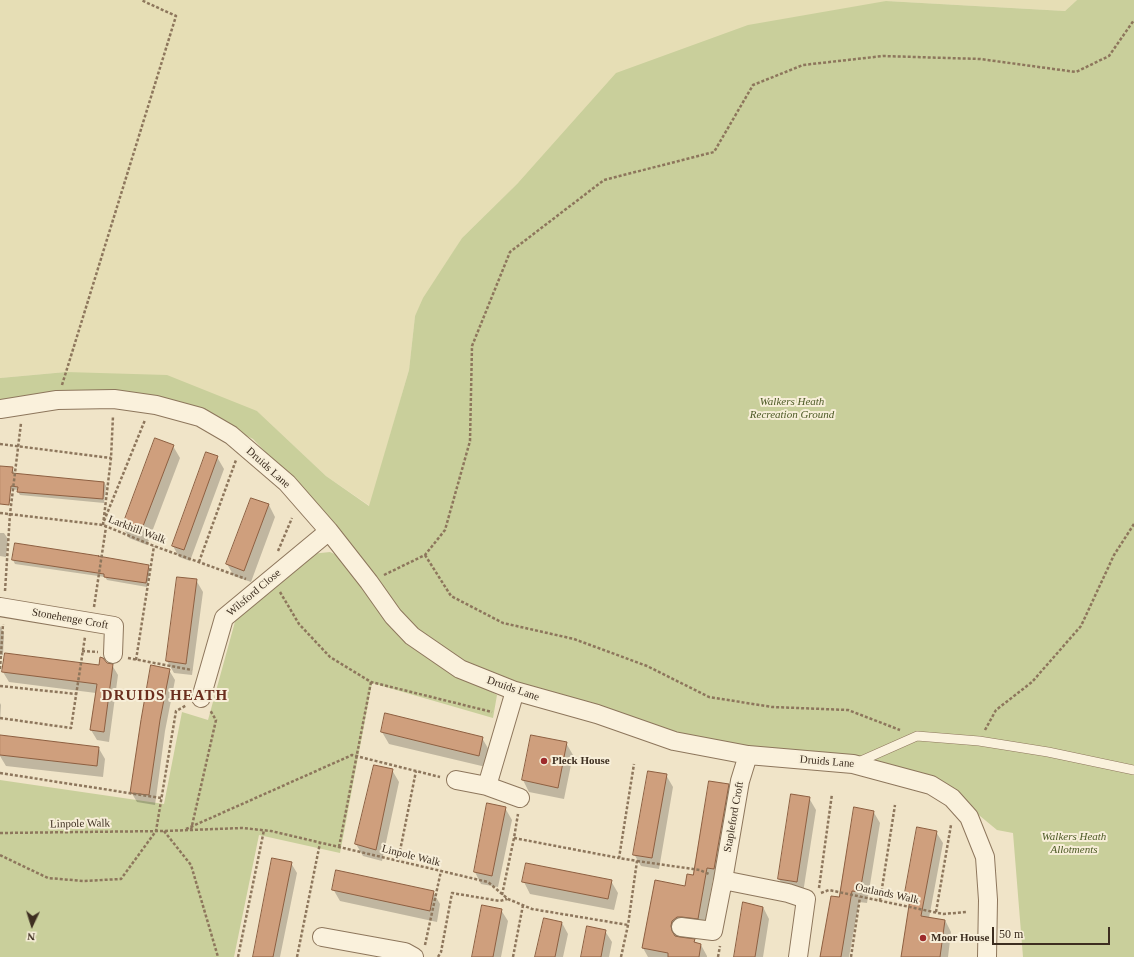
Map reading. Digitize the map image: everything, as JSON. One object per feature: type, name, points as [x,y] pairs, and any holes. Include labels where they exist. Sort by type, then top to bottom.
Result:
[{"type":"street","name":"Druids Lane","points":[[0,409],[57,400],[114,398],[156,405],[200,418],[231,435],[287,483],[329,530],[393,616],[412,636],[460,669],[515,691],[597,714],[674,741],[748,756],[853,764],[931,785],[952,798],[969,817],[985,857],[988,900],[987,957]]},
{"type":"street","name":"Wilsford Close","points":[[201,698],[224,618],[329,530]]},
{"type":"street","name":"Stonehenge Croft","points":[[2,607],[114,626],[113,654]]},
{"type":"street","points":[[487,786],[515,691]]},
{"type":"street","name":"Stapleford Croft","points":[[681,927],[713,931],[740,781],[748,756]]},
{"type":"street","points":[[456,780],[487,786],[520,798]]},
{"type":"street","points":[[723,880],[788,893],[806,900],[798,957]]},
{"type":"street","points":[[322,937],[405,952],[419,952]]},
{"type":"lane","points":[[853,764],[917,736],[979,741],[1048,752],[1134,770]]},
{"type":"path","points":[[57,400],[176,16],[141,0]]},
{"type":"path","points":[[369,582],[425,555],[445,530],[470,441],[472,346],[510,252],[604,180],[714,152],[753,85],[803,65],[883,56],[980,58],[1076,72],[1108,56],[1134,20]]},
{"type":"path","points":[[103,525],[111,458],[114,398]]},
{"type":"path","points":[[0,669],[2,607],[10,514],[21,427],[21,406]]},
{"type":"path","points":[[103,525],[145,420]]},
{"type":"path","points":[[0,444],[111,458]]},
{"type":"path","points":[[199,562],[237,458]]},
{"type":"path","name":"Larkhill Walk","points":[[0,513],[103,525],[154,546],[199,562],[267,582]]},
{"type":"path","points":[[979,741],[996,710],[1032,682],[1081,626],[1114,555],[1134,524]]},
{"type":"path","points":[[0,718],[71,728],[82,651],[89,622],[106,527]]},
{"type":"path","points":[[136,660],[154,546]]},
{"type":"path","points":[[425,555],[451,596],[504,623],[574,639],[647,666],[709,697],[772,707],[848,710],[917,736]]},
{"type":"path","points":[[267,582],[299,624],[330,657],[371,682],[508,716]]},
{"type":"path","points":[[82,651],[113,654],[136,660],[208,672]]},
{"type":"path","points":[[339,847],[371,682]]},
{"type":"path","points":[[0,686],[76,694]]},
{"type":"path","points":[[0,855],[48,878],[83,881],[121,878],[156,831],[176,711],[201,698],[216,720],[191,828]]},
{"type":"path","name":"Linpole Walk","points":[[0,833],[184,830],[352,755],[456,780]]},
{"type":"path","points":[[620,858],[634,764]]},
{"type":"path","points":[[398,861],[416,771]]},
{"type":"path","points":[[0,773],[161,798]]},
{"type":"path","name":"Oatlands Walk","points":[[832,794],[818,894],[829,890],[943,914],[967,912]]},
{"type":"path","points":[[502,895],[514,838],[520,798]]},
{"type":"path","points":[[880,901],[895,805]]},
{"type":"path","points":[[936,912],[951,825]]},
{"type":"path","name":"Linpole Walk","points":[[191,828],[242,828],[264,830],[320,842],[488,882],[508,899],[532,909],[628,925]]},
{"type":"path","points":[[238,957],[264,830]]},
{"type":"path","points":[[164,831],[191,865],[218,957]]},
{"type":"path","points":[[514,838],[636,861],[700,870],[723,880]]},
{"type":"path","points":[[297,957],[320,842]]},
{"type":"path","points":[[621,957],[628,925],[636,861]]},
{"type":"path","points":[[419,952],[441,871]]},
{"type":"path","points":[[438,957],[441,952],[452,893],[500,900],[508,899]]},
{"type":"path","points":[[851,957],[860,897]]},
{"type":"path","points":[[513,957],[523,905]]},
{"type":"shaded area","points":[[0,0],[1077,0],[1065,11],[886,1],[518,183],[462,238],[415,316],[409,370],[370,506],[326,476],[257,411],[66,372],[0,378]]},
{"type":"green space","name":"Walkers Heath Recreation Ground","points":[[1077,0],[1134,0],[1134,957],[1023,957],[1013,833],[997,830],[934,778],[705,742],[514,685],[458,659],[410,625],[339,529],[253,439],[182,404],[0,403],[0,378],[66,372],[167,375],[257,411],[326,476],[369,506],[409,370],[415,316],[423,298],[462,238],[518,183],[616,73],[748,25],[886,1],[1065,11]]},
{"type":"green space","points":[[330,552],[341,557],[401,639],[497,695],[493,718],[372,683],[340,853],[259,835],[234,957],[0,957],[0,780],[164,804],[182,712],[208,720],[236,618],[311,554]]},
{"type":"building","points":[[155,438],[174,445],[140,534],[122,527]]},
{"type":"building","points":[[206,452],[218,456],[184,550],[172,546]]},
{"type":"building","points":[[0,466],[13,467],[12,473],[104,482],[103,499],[17,492],[18,487],[11,486],[9,505],[0,504]]},
{"type":"building","points":[[251,498],[269,504],[244,571],[226,564]]},
{"type":"building","points":[[15,543],[149,565],[146,583],[104,577],[104,574],[12,560]]},
{"type":"building","points":[[177,577],[197,579],[186,664],[166,661]]},
{"type":"building","points":[[5,653],[99,665],[100,657],[107,663],[113,664],[104,732],[90,730],[97,684],[2,672]]},
{"type":"building","points":[[151,665],[170,669],[160,720],[149,795],[130,793]]},
{"type":"building","points":[[385,713],[483,737],[479,756],[381,732]]},
{"type":"building","points":[[0,735],[99,747],[97,766],[0,755]]},
{"type":"building","name":"Pleck House","points":[[531,735],[567,742],[558,788],[522,780]]},
{"type":"building","points":[[374,765],[393,769],[376,850],[355,844]]},
{"type":"building","points":[[648,771],[667,774],[652,858],[633,855]]},
{"type":"building","points":[[709,781],[729,784],[714,869],[707,868],[698,919],[677,917],[672,921],[671,926],[675,936],[695,939],[694,942],[701,944],[699,957],[668,957],[668,953],[642,948],[655,880],[685,886],[687,874],[693,875]]},
{"type":"building","points":[[791,794],[810,797],[797,882],[778,879]]},
{"type":"building","points":[[487,803],[506,807],[492,876],[474,872]]},
{"type":"building","points":[[854,807],[874,811],[860,892],[852,891],[841,957],[820,957],[831,896],[839,897]]},
{"type":"building","points":[[917,827],[937,831],[921,916],[945,920],[940,957],[901,957],[910,899],[904,898]]},
{"type":"building","points":[[272,858],[292,862],[273,957],[253,957]]},
{"type":"building","points":[[526,863],[612,880],[608,899],[522,882]]},
{"type":"building","points":[[336,870],[434,891],[430,911],[332,890]]},
{"type":"building","points":[[743,902],[763,907],[755,957],[734,957]]},
{"type":"building","points":[[482,905],[502,909],[493,957],[472,957]]},
{"type":"building","points":[[544,918],[562,922],[555,957],[535,957]]},
{"type":"building","points":[[587,926],[606,930],[601,957],[581,957]]},
{"type":"place","name":"Pleck House","points":[[544,761]]},
{"type":"place","name":"Moor House","points":[[923,938]]},
{"type":"district","name":"DRUIDS HEATH","points":[[165,696]]},
{"type":"park label","name":"Walkers Heath Allotments","points":[[1074,843]]}]
